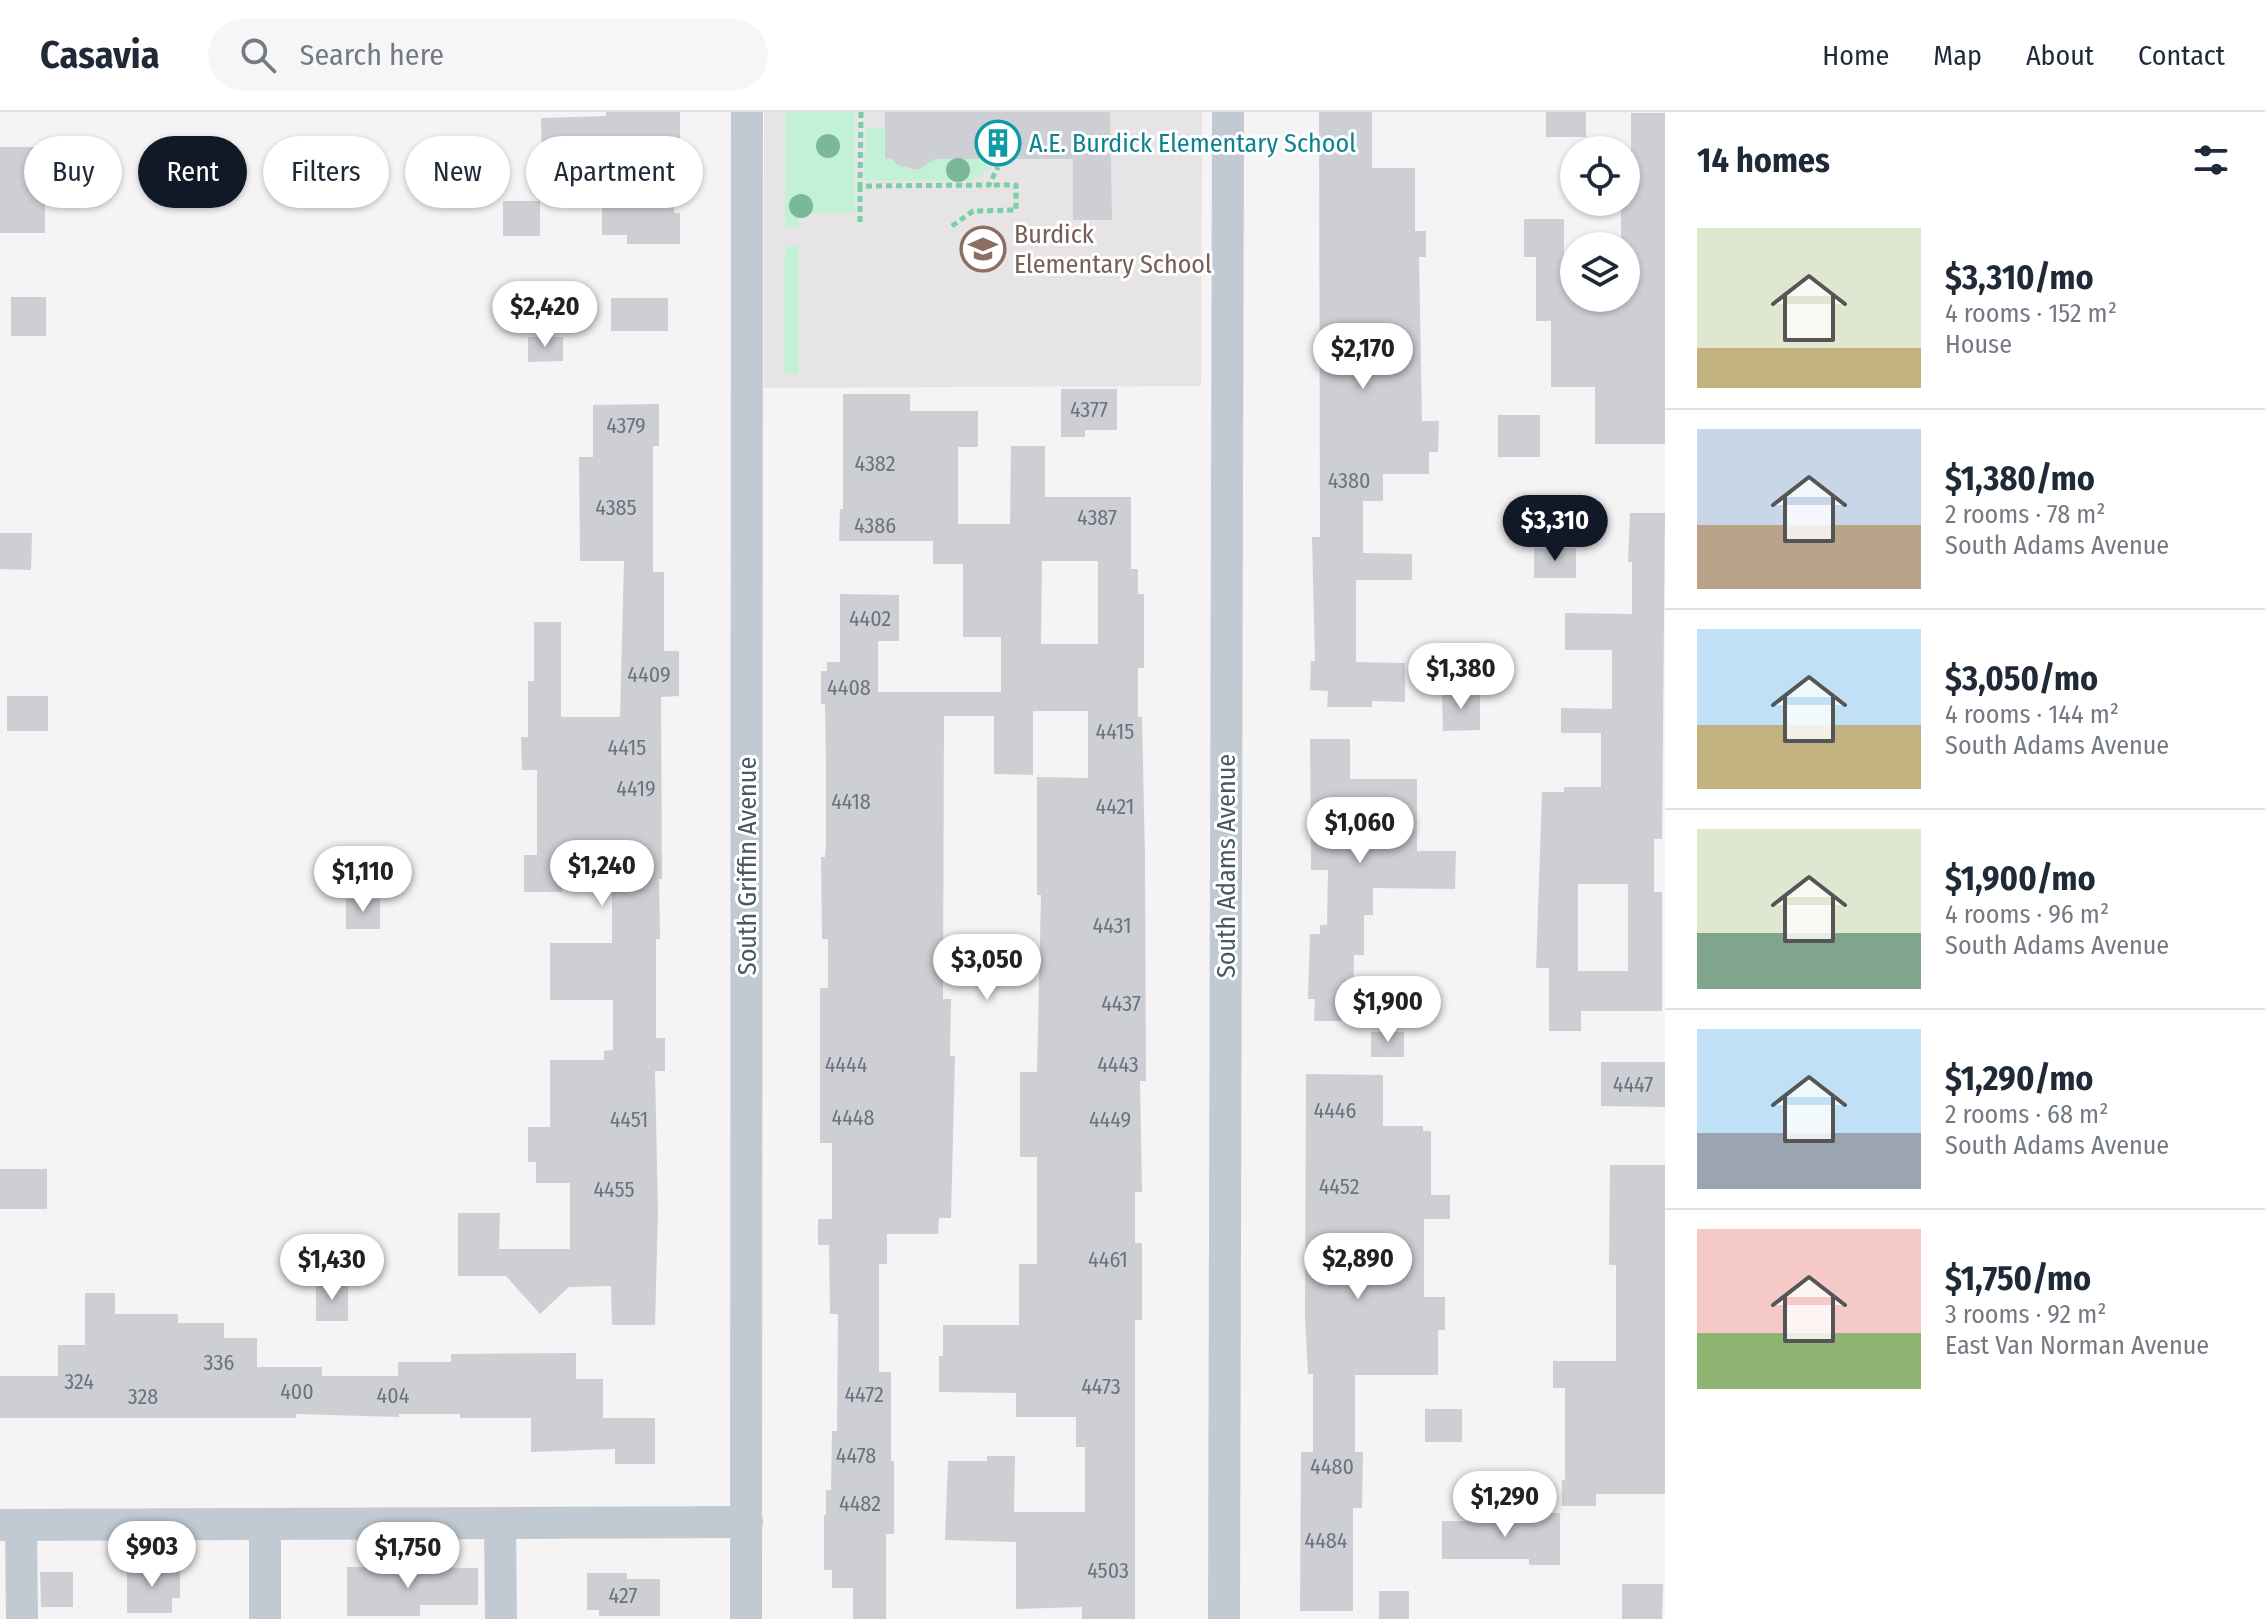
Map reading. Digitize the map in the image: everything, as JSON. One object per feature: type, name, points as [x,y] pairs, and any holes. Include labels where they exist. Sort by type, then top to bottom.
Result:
[{"type":"street","name":"South Griffin Avenue","points":[[746,1619],[747,112]]},
{"type":"street","name":"South Adams Avenue","points":[[1224,1619],[1228,112]]},
{"type":"street","points":[[22,1619],[11,1525],[747,1522]]},
{"type":"street","points":[[500,1523],[501,1619]]},
{"type":"street","points":[[265,1524],[265,1619]]},
{"type":"path","points":[[860,225],[861,112]]},
{"type":"path","points":[[989,185],[998,167]]},
{"type":"path","points":[[860,186],[1016,185],[1016,210],[973,211],[952,226]]},
{"type":"shaded area","name":"Burdick Elementary School","points":[[764,112],[1202,112],[1201,386],[764,388]]},
{"type":"green space","points":[[785,112],[852,112],[855,116],[855,213],[799,213],[798,228],[785,227]]},
{"type":"green space","points":[[866,128],[885,128],[885,159],[892,159],[908,169],[918,170],[935,159],[986,159],[986,166],[992,167],[971,181],[864,180]]},
{"type":"green space","points":[[798,244],[798,374],[784,373],[785,249]]},
{"type":"building","points":[[606,112],[680,112],[680,136],[541,136],[541,118],[606,116]]},
{"type":"building","name":"A.E. Burdick Elementary School","points":[[885,112],[1110,112],[1112,220],[1073,220],[1073,159],[935,159],[918,170],[897,165],[892,159],[885,159]]},
{"type":"building","points":[[1319,112],[1372,112],[1372,168],[1415,168],[1415,231],[1426,231],[1426,257],[1419,257],[1422,421],[1439,421],[1438,452],[1429,452],[1429,474],[1383,474],[1383,501],[1363,501],[1363,553],[1412,554],[1412,580],[1356,580],[1356,662],[1405,663],[1405,702],[1372,701],[1372,707],[1327,707],[1328,691],[1310,690],[1311,661],[1315,661],[1312,537],[1320,537]]},
{"type":"building","points":[[1546,112],[1586,112],[1586,136],[1546,137]]},
{"type":"building","points":[[1631,113],[1665,113],[1665,444],[1595,444],[1595,387],[1551,387],[1551,321],[1536,321],[1536,257],[1524,257],[1524,219],[1564,219],[1564,232],[1560,232],[1560,312],[1640,312],[1640,232],[1621,232],[1621,216],[1640,216],[1640,136],[1631,136]]},
{"type":"building","points":[[0,147],[24,147],[24,208],[45,208],[45,233],[0,233]]},
{"type":"building","points":[[510,201],[526,201],[526,208],[540,208],[540,236],[503,236],[503,208],[510,208]]},
{"type":"building","points":[[602,208],[674,208],[674,213],[680,213],[680,244],[627,244],[627,235],[602,235]]},
{"type":"building","points":[[11,297],[46,297],[46,336],[11,336]]},
{"type":"building","points":[[611,298],[668,298],[668,331],[611,331]]},
{"type":"building","points":[[528,337],[563,337],[563,361],[528,362]]},
{"type":"building","points":[[1061,389],[1117,389],[1117,430],[1085,430],[1085,437],[1061,437]]},
{"type":"building","points":[[843,394],[910,394],[910,411],[978,411],[978,447],[958,447],[958,524],[1010,524],[1011,446],[1045,446],[1045,497],[1131,497],[1131,569],[1138,569],[1138,594],[1144,594],[1144,668],[1138,668],[1138,717],[1142,717],[1146,1081],[1140,1081],[1142,1192],[1135,1192],[1135,1243],[1142,1243],[1142,1320],[1135,1320],[1135,1619],[1082,1619],[1082,1607],[1016,1609],[1016,1542],[945,1540],[948,1461],[987,1461],[987,1456],[1015,1456],[1014,1512],[1085,1512],[1085,1447],[1076,1447],[1076,1417],[1016,1417],[1016,1393],[939,1392],[939,1356],[943,1356],[943,1325],[1019,1325],[1019,1264],[1037,1264],[1037,1157],[1020,1157],[1020,1072],[1037,1072],[1041,895],[1037,895],[1037,777],[1088,778],[1088,711],[1033,711],[1033,775],[994,774],[994,716],[944,716],[943,999],[951,999],[950,1056],[955,1056],[951,1218],[939,1218],[938,1234],[887,1234],[887,1264],[879,1264],[879,1372],[891,1372],[891,1461],[894,1461],[894,1534],[886,1534],[886,1619],[853,1619],[853,1588],[832,1588],[832,1570],[824,1570],[826,1490],[831,1490],[832,1431],[837,1431],[838,1314],[830,1314],[829,1245],[818,1245],[818,1219],[832,1219],[832,1143],[820,1143],[820,988],[828,988],[828,939],[822,939],[821,857],[825,857],[826,844],[826,763],[821,671],[827,671],[827,662],[840,662],[840,594],[899,595],[899,641],[878,641],[878,692],[1001,692],[1001,637],[963,637],[963,564],[933,564],[933,541],[839,541],[840,509],[843,509]],"holes":[[[1042,561],[1098,561],[1098,644],[1041,644]]]},
{"type":"building","points":[[659,404],[659,446],[653,446],[653,572],[664,572],[664,651],[679,651],[679,696],[661,697],[662,879],[659,879],[660,939],[656,939],[656,1038],[665,1038],[665,1071],[655,1071],[658,1212],[655,1325],[612,1325],[611,1286],[569,1287],[540,1314],[506,1276],[458,1276],[458,1213],[500,1213],[499,1249],[570,1249],[570,1183],[536,1183],[536,1162],[528,1162],[528,1127],[550,1127],[550,1060],[604,1060],[604,1051],[613,1050],[613,1000],[550,1000],[550,943],[612,943],[612,862],[562,862],[562,892],[524,892],[524,855],[537,855],[537,770],[522,770],[521,737],[528,737],[528,681],[534,681],[534,622],[561,622],[561,717],[620,717],[624,561],[580,561],[579,457],[593,457],[593,405]]},
{"type":"building","points":[[1498,415],[1540,415],[1540,457],[1498,457]]},
{"type":"building","points":[[1630,513],[1665,513],[1662,839],[1654,839],[1654,892],[1662,892],[1662,1011],[1581,1011],[1581,1031],[1549,1031],[1549,968],[1536,968],[1542,792],[1564,792],[1564,787],[1601,787],[1601,733],[1561,733],[1561,708],[1612,709],[1612,650],[1565,650],[1565,613],[1632,614],[1632,562],[1628,562]],"holes":[[[1578,884],[1628,884],[1628,971],[1578,971]]]},
{"type":"building","points":[[0,533],[32,533],[31,570],[0,569]]},
{"type":"building","points":[[1534,548],[1576,548],[1576,578],[1534,578]]},
{"type":"building","points":[[1480,692],[1480,730],[1443,731],[1442,693]]},
{"type":"building","points":[[7,696],[48,696],[48,731],[7,731]]},
{"type":"building","points":[[1310,739],[1350,739],[1350,779],[1417,779],[1417,851],[1456,851],[1455,889],[1373,888],[1373,915],[1364,915],[1364,955],[1354,955],[1353,1021],[1314,1021],[1315,999],[1308,999],[1310,934],[1320,934],[1320,925],[1327,925],[1328,870],[1311,870]]},
{"type":"building","points":[[346,899],[380,899],[380,929],[346,929]]},
{"type":"building","points":[[1371,1032],[1404,1032],[1404,1057],[1371,1057]]},
{"type":"building","points":[[1601,1062],[1665,1062],[1665,1107],[1601,1106]]},
{"type":"building","points":[[1306,1074],[1383,1075],[1383,1126],[1423,1126],[1423,1131],[1431,1131],[1431,1195],[1450,1195],[1450,1219],[1424,1219],[1424,1297],[1445,1297],[1445,1330],[1438,1330],[1438,1375],[1355,1375],[1355,1452],[1363,1452],[1362,1508],[1353,1508],[1353,1611],[1300,1611],[1301,1452],[1313,1452],[1313,1374],[1308,1374],[1305,1318]]},
{"type":"building","points":[[1610,1165],[1665,1165],[1665,1494],[1596,1494],[1596,1506],[1562,1506],[1565,1388],[1553,1388],[1553,1361],[1616,1361],[1616,1265],[1609,1265]]},
{"type":"building","points":[[0,1169],[47,1169],[47,1209],[0,1209]]},
{"type":"building","points":[[316,1282],[348,1282],[348,1321],[316,1321]]},
{"type":"building","points":[[85,1293],[115,1293],[115,1314],[178,1314],[178,1323],[224,1323],[224,1338],[257,1338],[257,1367],[322,1367],[322,1376],[398,1376],[398,1362],[451,1362],[451,1354],[576,1353],[576,1379],[603,1379],[603,1418],[655,1418],[655,1464],[615,1464],[615,1449],[531,1452],[531,1418],[460,1418],[460,1414],[399,1414],[399,1417],[296,1414],[296,1418],[0,1418],[0,1376],[58,1376],[58,1345],[85,1345]]},
{"type":"building","points":[[1425,1409],[1462,1409],[1462,1442],[1425,1442]]},
{"type":"building","points":[[1512,1513],[1560,1513],[1560,1565],[1529,1565],[1529,1559],[1442,1559],[1442,1521],[1512,1521]]},
{"type":"building","points":[[127,1567],[180,1567],[180,1598],[172,1598],[172,1613],[127,1613]]},
{"type":"building","points":[[347,1567],[478,1568],[478,1605],[420,1605],[420,1616],[347,1616]]},
{"type":"building","points":[[40,1572],[73,1572],[73,1607],[41,1607]]},
{"type":"building","points":[[587,1573],[627,1573],[627,1579],[660,1579],[660,1616],[599,1616],[599,1610],[587,1610]]},
{"type":"building","points":[[1622,1584],[1663,1584],[1662,1619],[1622,1619]]},
{"type":"building","points":[[1379,1591],[1409,1591],[1409,1619],[1379,1619]]},
{"type":"place","name":"A.E. Burdick Elementary School","points":[[998,143]]},
{"type":"place","name":"Burdick Elementary School","points":[[983,249]]}]
